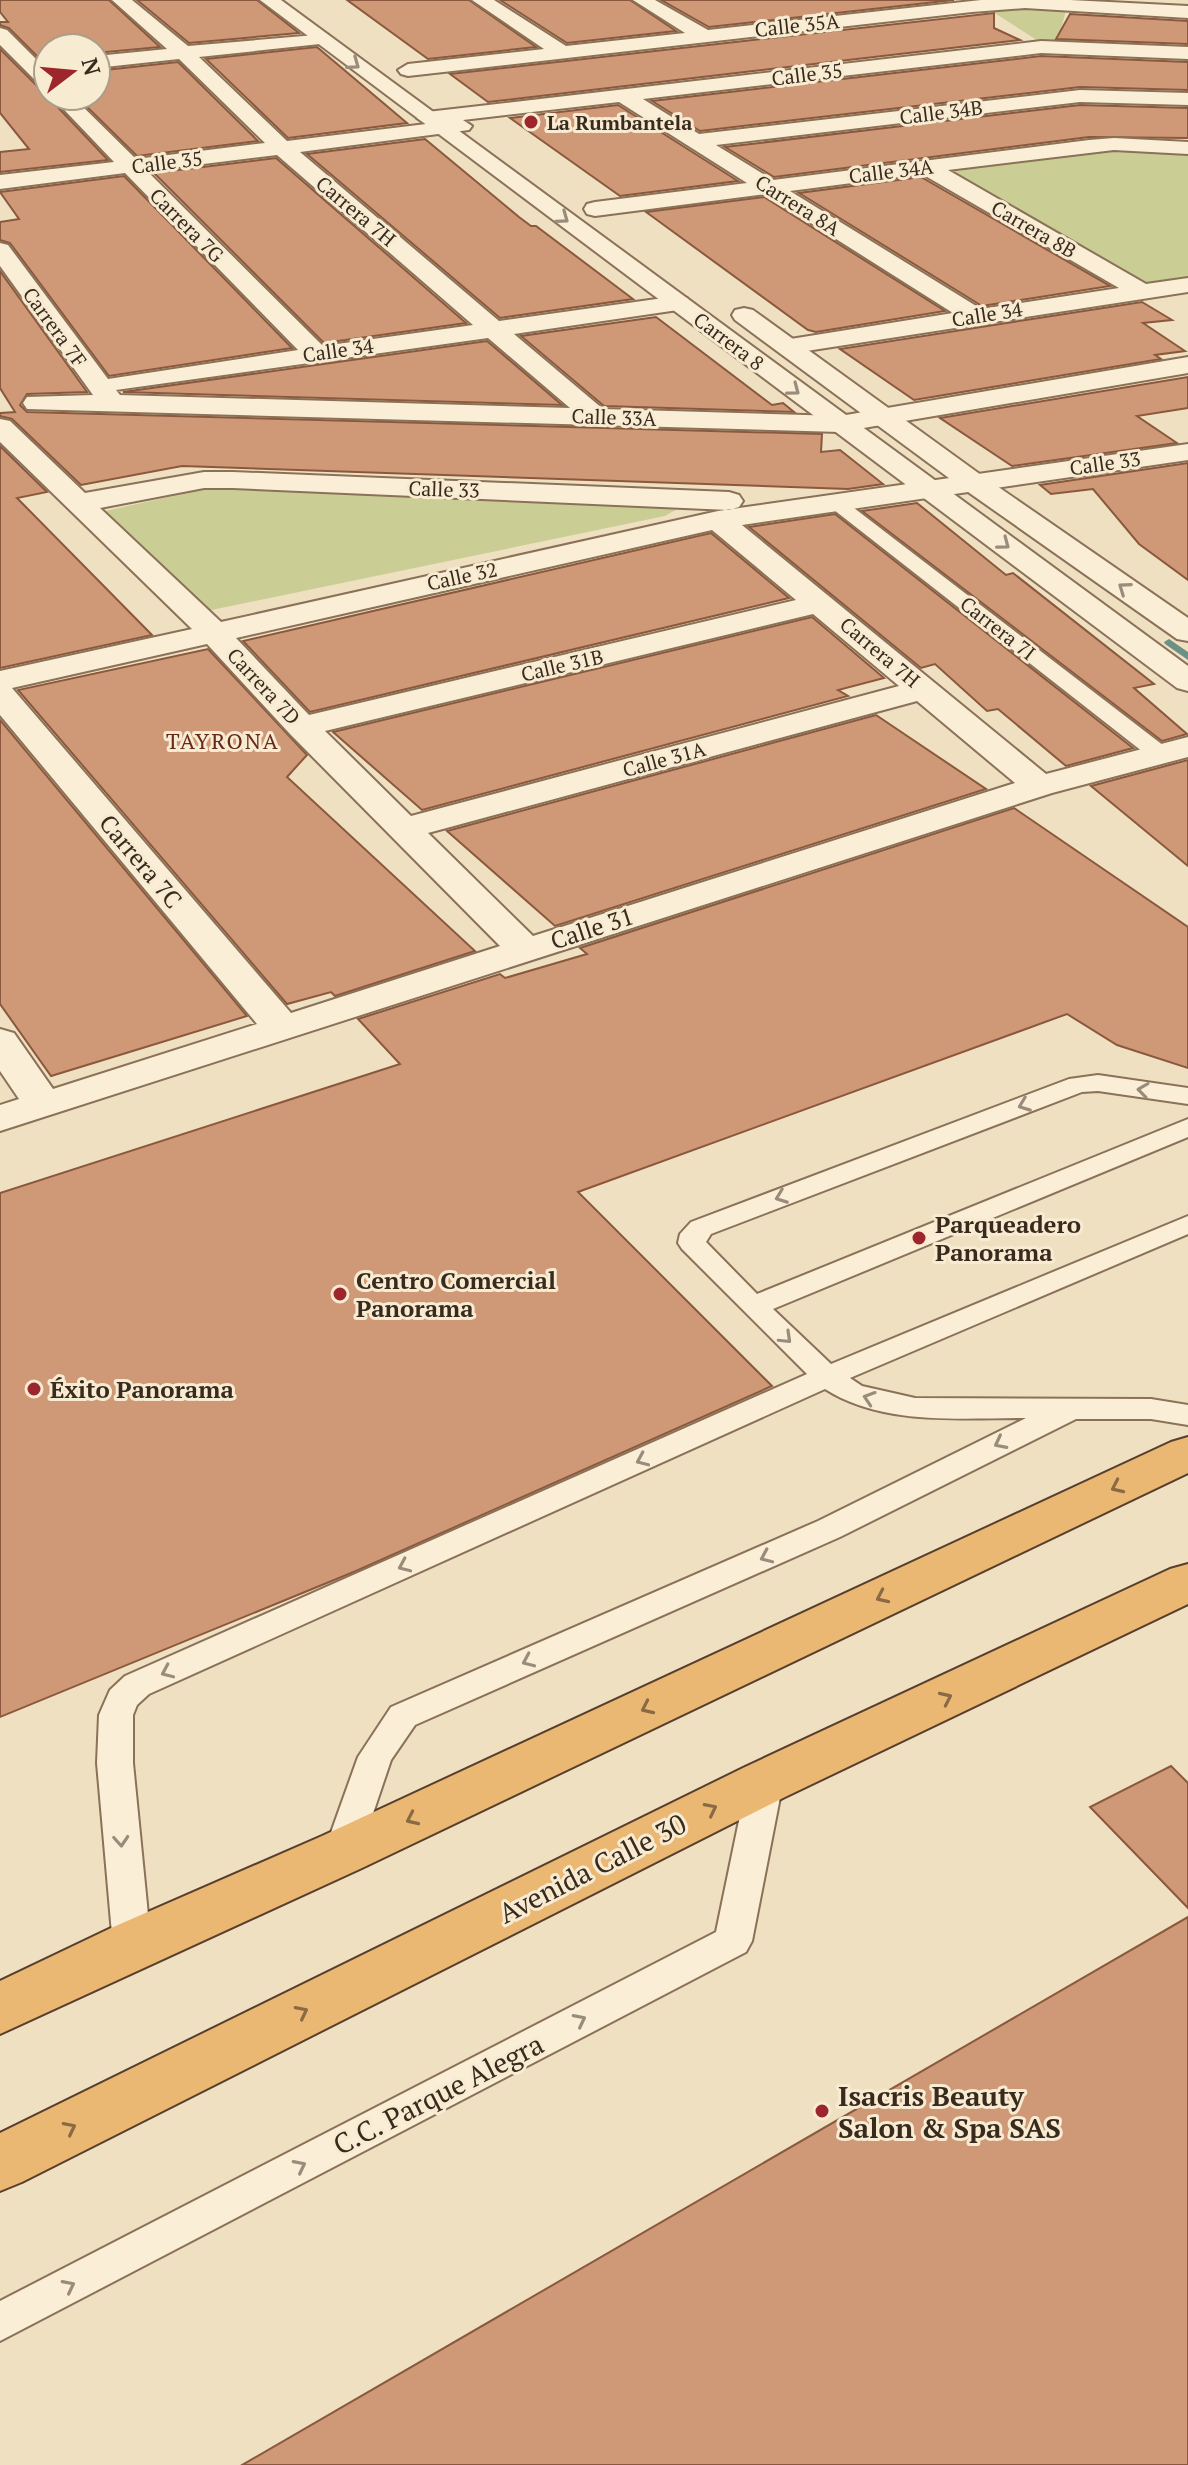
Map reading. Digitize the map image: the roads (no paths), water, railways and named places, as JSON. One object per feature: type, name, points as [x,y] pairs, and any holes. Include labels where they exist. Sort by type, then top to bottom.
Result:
[{"type":"highway","points":[[0,2009],[132,1945],[342,1852],[1188,1453]]},
{"type":"highway","name":"Avenida Calle 30","points":[[0,2163],[765,1782],[1072,1640],[1188,1582]]},
{"type":"street","name":"Carrera 7H","points":[[121,0],[184,53],[282,148],[595,416]]},
{"type":"street","name":"Carrera 8","points":[[269,0],[320,38],[500,141]]},
{"type":"street","points":[[481,0],[562,52]]},
{"type":"street","points":[[642,0],[704,36]]},
{"type":"street","name":"Calle 35A","points":[[402,66],[562,52],[965,3],[1118,4],[1188,12]]},
{"type":"street","points":[[817,7],[844,20]]},
{"type":"street","points":[[0,34],[32,62]]},
{"type":"street","points":[[112,60],[320,38]]},
{"type":"street","name":"Calle 35","points":[[0,182],[282,148],[446,112],[1041,47],[1188,53]]},
{"type":"street","name":"Carrera 8","points":[[402,66],[446,112],[678,303],[1188,681]]},
{"type":"street","points":[[11,70],[32,71]]},
{"type":"street","name":"Carrera 8A","points":[[622,95],[975,316]]},
{"type":"street","name":"Calle 34B","points":[[695,141],[1088,96],[1188,99]]},
{"type":"street","name":"Carrera 7G","points":[[76,112],[316,353]]},
{"type":"street","name":"Calle 34A","points":[[595,209],[1114,144],[1188,148]]},
{"type":"street","name":"Carrera 8B","points":[[926,167],[1141,291]]},
{"type":"street","points":[[571,192],[619,226]]},
{"type":"street","name":"Carrera 7F","points":[[0,250],[105,394]]},
{"type":"street","name":"Calle 34","points":[[787,346],[1188,285]]},
{"type":"street","name":"Calle 34","points":[[105,394],[316,353],[678,303]]},
{"type":"street","name":"Carrera 8","points":[[727,304],[971,481],[1188,632]]},
{"type":"street","name":"Calle 33A","points":[[0,405],[105,394],[840,424],[1188,365]]},
{"type":"street","name":"Carrera 7D","points":[[0,427],[212,631],[302,727],[524,949]]},
{"type":"street","name":"Calle 33","points":[[928,488],[1188,452]]},
{"type":"street","name":"Calle 33","points":[[78,503],[204,480],[233,480],[823,503]]},
{"type":"street","name":"Calle 32","points":[[0,681],[212,631],[718,520],[928,488]]},
{"type":"street","name":"Carrera 7H","points":[[718,520],[1040,786]]},
{"type":"street","name":"Calle 31B","points":[[302,727],[822,603]]},
{"type":"street","name":"Calle 31A","points":[[403,829],[924,689]]},
{"type":"street","name":"Carrera 7C","points":[[0,694],[282,1028]]},
{"type":"street","name":"Calle 31","points":[[0,1119],[1040,786],[1174,751]]},
{"type":"street","points":[[0,1041],[44,1105]]},
{"type":"lane","name":"Carrera 7I","points":[[823,503],[1174,751]]},
{"type":"lane","points":[[1188,1096],[1098,1083],[1078,1085],[701,1228],[694,1234],[692,1243],[827,1377],[852,1393],[915,1408],[1151,1409],[1188,1415]]},
{"type":"lane","points":[[753,1306],[1188,1127]]},
{"type":"lane","points":[[132,1945],[115,1763],[116,1715],[122,1699],[137,1685],[827,1377],[1188,1224]]},
{"type":"lane","points":[[342,1852],[375,1757],[403,1716],[829,1529],[1070,1409]]},
{"type":"lane","name":"C.C. Parque Alegra","points":[[0,2322],[733,1941],[765,1782]]},
{"type":"waterway","points":[[1169,642],[1188,657]]},
{"type":"place","name":"La Rumbantela","points":[[531,122]]},
{"type":"place","name":"Parqueadero Panorama","points":[[919,1238]]},
{"type":"place","name":"Centro Comercial Panorama","points":[[340,1294]]},
{"type":"place","name":"Éxito Panorama","points":[[34,1389]]},
{"type":"place","name":"Isacris Beauty Salon & Spa SAS","points":[[822,2111]]},
{"type":"district","name":"TAYRONA","points":[[223,740]]}]
